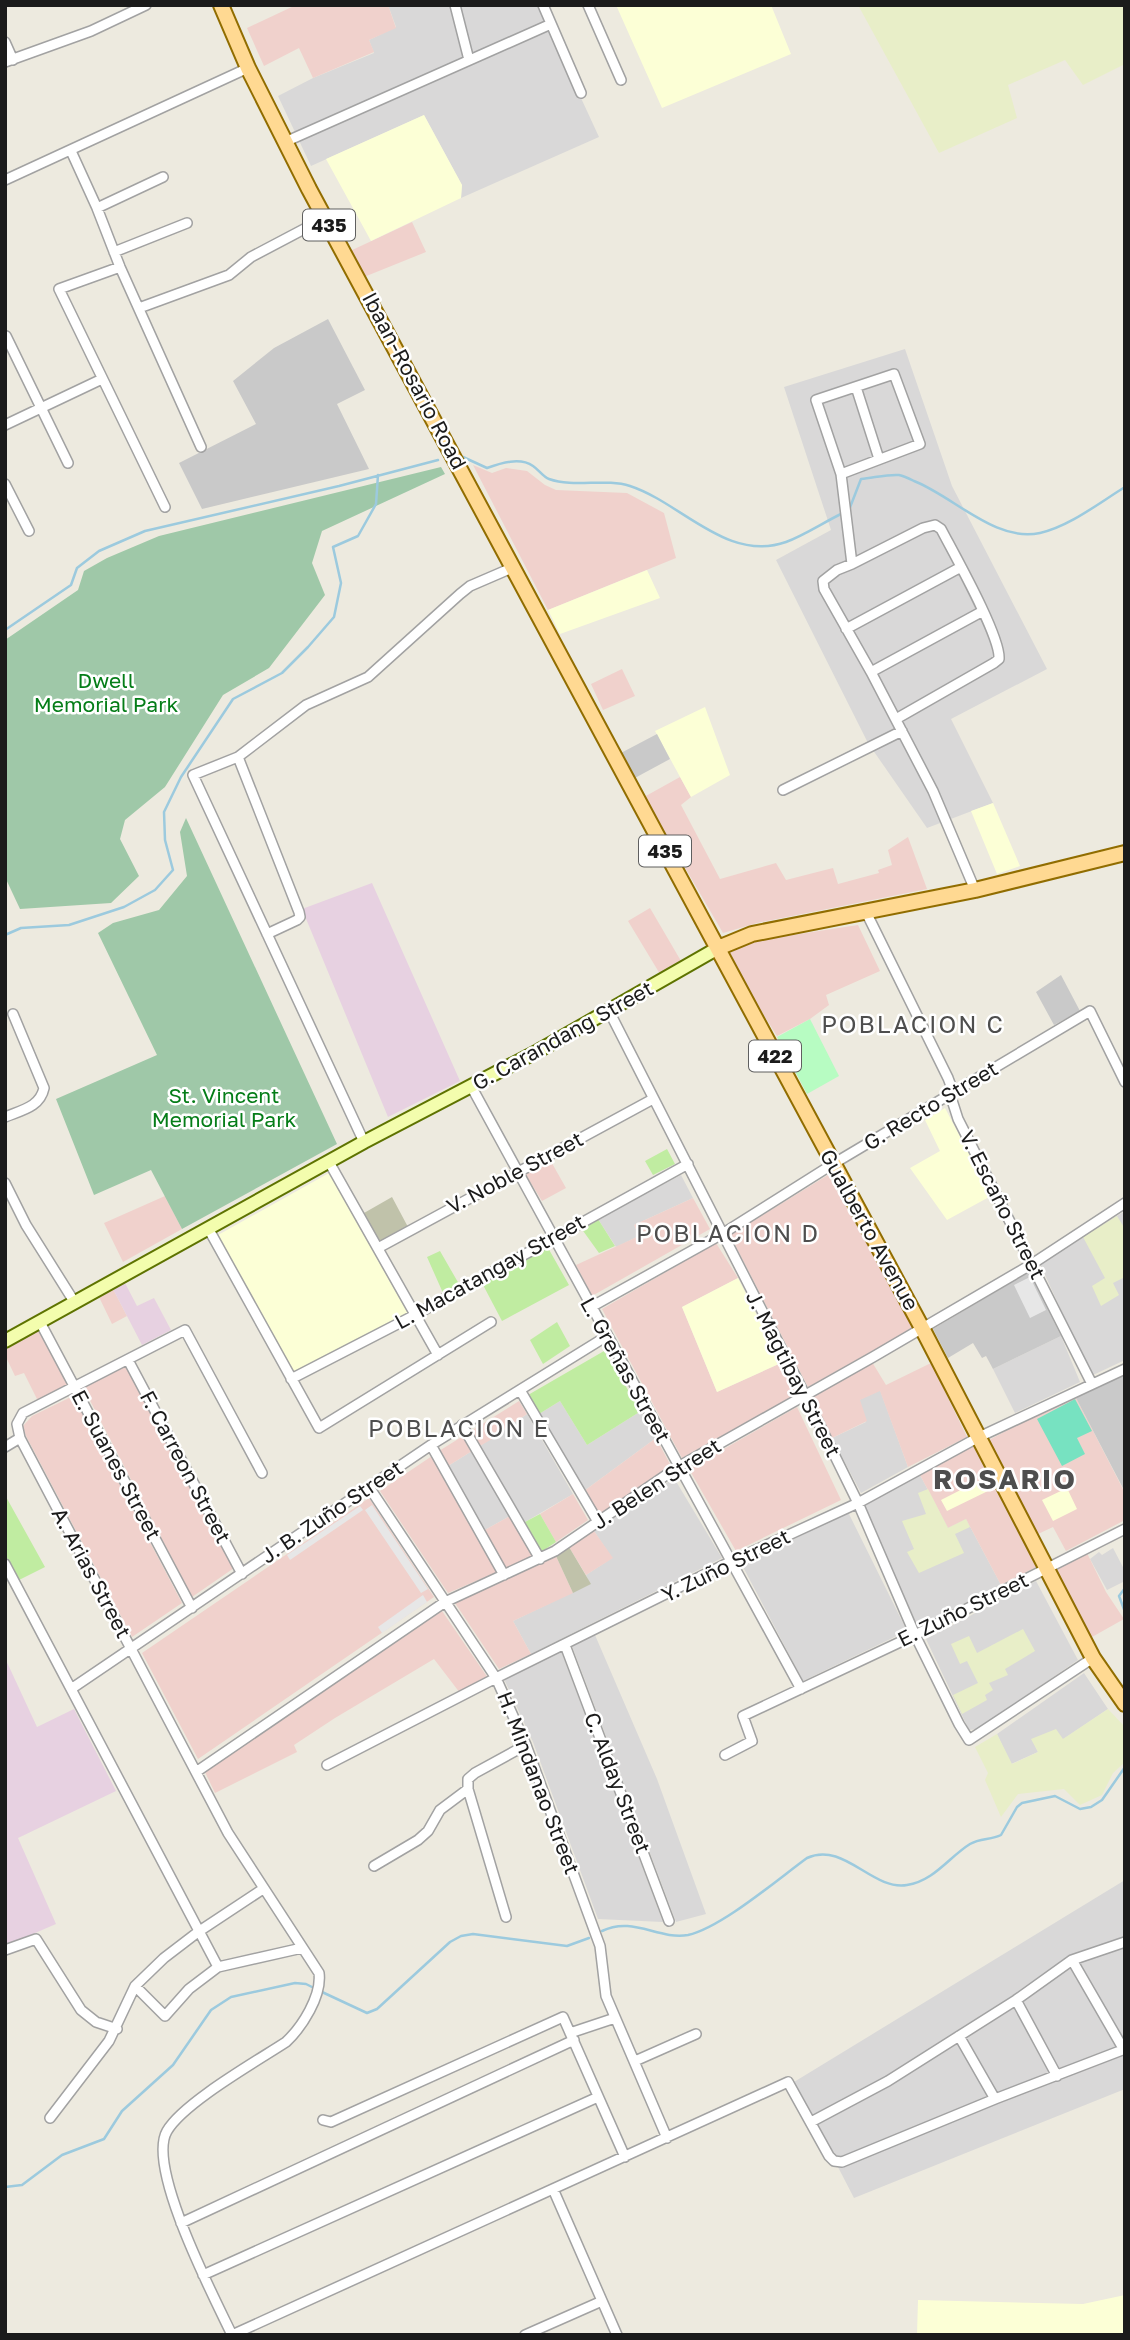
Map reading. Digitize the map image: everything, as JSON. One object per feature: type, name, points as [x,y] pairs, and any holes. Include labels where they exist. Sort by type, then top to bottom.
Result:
[{"type":"main road","name":"Ibaan-Rosario Road","points":[[221,5],[248,68],[285,142],[613,754]]},
{"type":"main road","name":"Gualberto Avenue","points":[[613,754],[922,1328],[1093,1658],[1125,1704]]},
{"type":"main road","name":"G. Carandang Street","points":[[5,1341],[364,1142],[609,1011],[718,948],[752,934],[975,890],[1125,853]]},
{"type":"street","points":[[5,42],[9,61],[91,31],[146,5]]},
{"type":"street","points":[[455,5],[469,60]]},
{"type":"street","points":[[543,5],[581,93]]},
{"type":"street","points":[[588,5],[621,80]]},
{"type":"street","points":[[285,142],[551,24]]},
{"type":"street","points":[[5,180],[248,68]]},
{"type":"street","points":[[71,151],[201,447]]},
{"type":"street","points":[[97,208],[163,177]]},
{"type":"street","points":[[139,308],[229,275],[251,257],[325,218]]},
{"type":"street","points":[[114,251],[187,223]]},
{"type":"street","points":[[120,267],[59,289],[165,507]]},
{"type":"street","points":[[6,336],[68,463]]},
{"type":"street","points":[[841,474],[920,444],[894,374],[816,400],[841,474],[852,564]]},
{"type":"street","points":[[5,425],[102,379]]},
{"type":"street","points":[[856,387],[879,459]]},
{"type":"street","points":[[5,484],[29,531]]},
{"type":"street","points":[[896,719],[999,659],[999,652],[983,611],[941,529],[935,525],[923,528],[837,570],[823,581],[824,589],[872,672],[902,731],[939,803],[975,890]]},
{"type":"street","points":[[364,1142],[193,775],[238,757],[306,705],[368,677],[470,586],[513,567]]},
{"type":"street","points":[[846,629],[961,568]]},
{"type":"street","points":[[872,672],[983,611]]},
{"type":"street","points":[[783,790],[902,731]]},
{"type":"street","points":[[238,757],[300,916],[267,934]]},
{"type":"street","name":"V. Escaño Street","points":[[866,912],[948,1078],[958,1119],[1092,1384]]},
{"type":"street","name":"J. Magtibay Street","points":[[609,1011],[805,1395],[858,1503],[915,1634],[969,1740],[1093,1658]]},
{"type":"street","name":"G. Recto Street","points":[[591,1307],[722,1234],[833,1164],[1090,1011],[1125,1082]]},
{"type":"street","points":[[5,1117],[34,1105],[42,1098],[44,1087],[13,1014]]},
{"type":"street","name":"L. Greñas Street","points":[[471,1086],[801,1689]]},
{"type":"street","name":"V. Noble Street","points":[[378,1248],[653,1099]]},
{"type":"street","points":[[329,1162],[438,1355]]},
{"type":"street","name":"L. Macatangay Street","points":[[291,1379],[415,1315],[688,1164]]},
{"type":"street","points":[[5,1183],[26,1225],[75,1303]]},
{"type":"street","name":"J. Belen Street","points":[[195,1772],[445,1602],[540,1559],[678,1467],[1032,1264],[1125,1203]]},
{"type":"street","points":[[208,1228],[319,1428],[491,1322]]},
{"type":"street","name":"E. Suanes Street","points":[[40,1322],[192,1608]]},
{"type":"street","points":[[5,1447],[20,1438],[17,1424],[23,1413],[184,1330],[262,1473]]},
{"type":"street","name":"J. B. Zuño Street","points":[[71,1689],[431,1445],[607,1336]]},
{"type":"street","name":"F. Carreon Street","points":[[128,1360],[242,1573]]},
{"type":"street","name":"Y. Zuño Street","points":[[327,1765],[732,1561],[858,1503],[979,1437],[1125,1369]]},
{"type":"street","points":[[520,1390],[598,1522]]},
{"type":"street","points":[[462,1426],[540,1559]]},
{"type":"street","name":"A. Arias Street","points":[[20,1438],[228,1833],[316,1968],[320,1984],[297,2032],[191,2105],[167,2131],[162,2145],[163,2161],[181,2223]]},
{"type":"street","points":[[431,1445],[503,1575]]},
{"type":"street","name":"H. Mindanao Street","points":[[369,1487],[496,1678],[526,1745],[600,1946],[606,1996],[667,2138]]},
{"type":"street","name":"E. Zuño Street","points":[[725,1755],[752,1741],[743,1716],[1125,1529]]},
{"type":"street","points":[[5,1564],[218,1967]]},
{"type":"street","name":"C. Alday Street","points":[[565,1645],[669,1921]]},
{"type":"street","points":[[506,1917],[468,1789],[468,1779],[526,1745]]},
{"type":"street","points":[[374,1866],[418,1840],[428,1831],[440,1810],[468,1789]]},
{"type":"street","points":[[50,2118],[117,2029],[135,1986],[164,1958],[198,1932],[263,1889]]},
{"type":"street","points":[[5,1950],[36,1939],[81,2010],[96,2022],[117,2029]]},
{"type":"street","points":[[811,2122],[888,2081],[1016,2000],[1072,1960],[1125,1942]]},
{"type":"street","points":[[135,1986],[165,2016],[189,1989],[218,1967],[302,1948]]},
{"type":"street","points":[[615,2018],[181,2223],[232,2335],[788,2082],[829,2156],[834,2161],[842,2162],[995,2098],[1124,2049],[1072,1960]]},
{"type":"street","points":[[1016,2000],[1057,2076]]},
{"type":"street","points":[[323,2120],[331,2122],[563,2017],[625,2157]]},
{"type":"street","points":[[635,2061],[696,2034]]},
{"type":"street","points":[[959,2036],[995,2098]]},
{"type":"street","points":[[203,2274],[598,2097]]},
{"type":"street","points":[[553,2189],[617,2335]]},
{"type":"street","points":[[525,2335],[602,2301]]},
{"type":"street","points":[[258,2324],[263,2335]]},
{"type":"shaded area","points":[[296,5],[388,5],[396,28],[369,40],[374,52],[313,78],[299,48],[264,66],[247,28]]},
{"type":"shaded area","points":[[388,5],[538,5],[599,137],[461,198],[462,185],[424,115],[311,166],[278,96],[313,78],[374,53],[369,40],[396,27]]},
{"type":"shaded area","points":[[616,5],[771,5],[791,54],[662,108]]},
{"type":"shaded area","points":[[858,5],[1125,5],[1125,64],[1083,85],[1065,60],[1008,85],[1017,118],[939,153]]},
{"type":"shaded area","points":[[424,115],[462,185],[461,198],[371,241],[326,159]]},
{"type":"shaded area","points":[[412,222],[426,252],[364,277],[348,252]]},
{"type":"shaded area","points":[[328,319],[365,390],[337,404],[369,469],[202,509],[179,463],[256,424],[233,381],[274,348]]},
{"type":"shaded area","points":[[905,349],[952,486],[1047,669],[951,719],[993,803],[927,828],[868,743],[776,560],[831,530],[784,387]]},
{"type":"shaded area","points":[[473,465],[492,473],[506,468],[527,471],[556,490],[627,493],[664,513],[676,558],[548,610]]},
{"type":"shaded area","points":[[647,570],[660,598],[560,634],[548,610]]},
{"type":"shaded area","points":[[622,669],[635,696],[603,710],[591,684]]},
{"type":"shaded area","points":[[705,707],[730,775],[691,797],[655,731]]},
{"type":"shaded area","points":[[657,734],[670,759],[633,779],[619,754]]},
{"type":"shaded area","points":[[680,777],[691,797],[681,805],[720,879],[776,863],[786,880],[833,868],[838,884],[879,873],[878,870],[892,865],[888,850],[908,837],[927,889],[757,923],[723,933],[644,797]]},
{"type":"shaded area","points":[[993,803],[1020,866],[997,874],[971,811]]},
{"type":"shaded area","points":[[372,883],[460,1081],[388,1117],[302,909]]},
{"type":"shaded area","points":[[650,908],[681,961],[660,974],[628,921]]},
{"type":"shaded area","points":[[858,925],[880,971],[826,995],[829,1005],[810,1019],[777,1036],[730,953],[754,941]]},
{"type":"shaded area","points":[[1061,975],[1080,1011],[1054,1025],[1036,992]]},
{"type":"shaded area","points":[[945,1108],[991,1196],[947,1220],[910,1168],[940,1151],[925,1120]]},
{"type":"shaded area","points":[[549,1158],[566,1188],[542,1201],[524,1172]]},
{"type":"shaded area","points":[[329,1173],[408,1314],[293,1373],[218,1235]]},
{"type":"shaded area","points":[[681,1175],[693,1198],[634,1225],[639,1236],[616,1247],[598,1219]]},
{"type":"shaded area","points":[[828,1175],[915,1327],[808,1387],[730,1235]]},
{"type":"shaded area","points":[[165,1196],[182,1229],[123,1262],[104,1223]]},
{"type":"shaded area","points":[[392,1197],[408,1227],[380,1242],[364,1213]]},
{"type":"shaded area","points":[[693,1198],[710,1229],[592,1296],[576,1265],[639,1236],[634,1225]]},
{"type":"shaded area","points":[[1125,1211],[1125,1360],[1091,1376],[1040,1264]]},
{"type":"shaded area","points":[[1117,1216],[1125,1229],[1125,1277],[1113,1283],[1119,1295],[1101,1306],[1092,1286],[1105,1278],[1083,1237]]},
{"type":"shaded area","points":[[716,1243],[738,1278],[682,1307],[717,1392],[781,1363],[797,1394],[682,1458],[602,1309]]},
{"type":"shaded area","points":[[1029,1272],[1061,1336],[993,1369],[986,1356],[982,1358],[973,1343],[948,1358],[933,1329]]},
{"type":"shaded area","points":[[1030,1277],[1046,1310],[1030,1318],[1014,1285]]},
{"type":"shaded area","points":[[738,1278],[781,1363],[717,1392],[682,1307]]},
{"type":"shaded area","points":[[125,1283],[137,1306],[154,1298],[171,1330],[142,1345],[113,1289]]},
{"type":"shaded area","points":[[113,1289],[127,1316],[112,1324],[99,1297]]},
{"type":"shaded area","points":[[38,1330],[68,1386],[38,1401],[24,1373],[15,1376],[5,1350]]},
{"type":"shaded area","points":[[1061,1336],[1080,1382],[1015,1413],[993,1369]]},
{"type":"shaded area","points":[[872,1362],[886,1385],[931,1363],[967,1437],[908,1467],[880,1391],[860,1400],[867,1421],[832,1438],[811,1396]]},
{"type":"shaded area","points":[[126,1365],[234,1568],[192,1597],[83,1387]]},
{"type":"shaded area","points":[[1125,1375],[1125,1492],[1076,1398]]},
{"type":"shaded area","points":[[880,1390],[908,1467],[861,1493],[832,1438],[866,1422],[859,1400]]},
{"type":"shaded area","points":[[73,1396],[182,1603],[132,1637],[23,1426],[32,1416]]},
{"type":"shaded area","points":[[1076,1398],[1125,1493],[1125,1520],[1066,1551],[1053,1527],[1038,1534],[989,1440]]},
{"type":"shaded area","points":[[519,1401],[527,1414],[480,1446],[471,1431]]},
{"type":"shaded area","points":[[560,1401],[587,1445],[641,1411],[656,1438],[584,1491],[539,1414]]},
{"type":"shaded area","points":[[797,1407],[841,1500],[736,1551],[689,1469]]},
{"type":"shaded area","points":[[527,1414],[573,1494],[525,1522],[480,1446]]},
{"type":"shaded area","points":[[463,1436],[472,1451],[448,1466],[439,1451]]},
{"type":"shaded area","points":[[656,1438],[671,1466],[599,1515],[584,1491]]},
{"type":"shaded area","points":[[974,1445],[1036,1567],[1001,1585],[966,1519],[948,1528],[919,1473]]},
{"type":"shaded area","points":[[472,1451],[510,1516],[483,1531],[448,1466]]},
{"type":"shaded area","points":[[432,1456],[497,1572],[448,1593],[380,1491]]},
{"type":"shaded area","points":[[919,1473],[948,1528],[966,1519],[1001,1585],[918,1627],[864,1506]]},
{"type":"shaded area","points":[[986,1477],[992,1489],[947,1511],[941,1500]]},
{"type":"shaded area","points":[[674,1478],[722,1558],[531,1654],[513,1621],[590,1584],[586,1575],[612,1558],[594,1531]]},
{"type":"shaded area","points":[[1067,1488],[1077,1509],[1053,1521],[1042,1500]]},
{"type":"shaded area","points":[[928,1489],[948,1528],[966,1519],[970,1527],[955,1534],[964,1553],[919,1573],[907,1552],[914,1549],[902,1521],[926,1514],[918,1493]]},
{"type":"shaded area","points":[[573,1494],[588,1520],[556,1542],[540,1514]]},
{"type":"shaded area","points":[[369,1498],[434,1597],[198,1759],[142,1653]]},
{"type":"shaded area","points":[[372,1505],[428,1589],[421,1593],[365,1510]]},
{"type":"shaded area","points":[[360,1506],[363,1510],[290,1560],[287,1555]]},
{"type":"shaded area","points":[[848,1512],[907,1631],[803,1681],[742,1565]]},
{"type":"shaded area","points":[[510,1516],[533,1556],[505,1569],[483,1531]]},
{"type":"shaded area","points":[[594,1531],[613,1558],[586,1575],[569,1547]]},
{"type":"shaded area","points":[[569,1547],[591,1584],[573,1593],[556,1556]]},
{"type":"shaded area","points":[[1113,1548],[1125,1571],[1125,1581],[1107,1590],[1090,1559],[1099,1552],[1102,1555]]},
{"type":"shaded area","points":[[1087,1553],[1106,1592],[1124,1619],[1092,1637],[1055,1569]]},
{"type":"shaded area","points":[[556,1556],[573,1593],[513,1621],[531,1654],[499,1669],[455,1603]]},
{"type":"shaded area","points":[[1036,1581],[1078,1660],[978,1729],[969,1730],[926,1639]]},
{"type":"shaded area","points":[[423,1595],[427,1602],[382,1633],[378,1627]]},
{"type":"shaded area","points":[[442,1611],[488,1678],[460,1693],[434,1659],[294,1745],[297,1752],[215,1793],[205,1772]]},
{"type":"shaded area","points":[[1023,1629],[1035,1651],[1005,1669],[1008,1675],[989,1683],[993,1690],[985,1695],[987,1700],[962,1714],[953,1695],[978,1683],[967,1661],[960,1664],[951,1644],[969,1636],[977,1653]]},
{"type":"shaded area","points":[[595,1635],[657,1779],[706,1914],[676,1922],[572,1646]]},
{"type":"shaded area","points":[[561,1651],[663,1922],[598,1919],[533,1742],[504,1679]]},
{"type":"shaded area","points":[[5,1658],[37,1727],[74,1709],[116,1791],[18,1838],[56,1924],[5,1946]]},
{"type":"shaded area","points":[[1084,1673],[1108,1709],[1062,1740],[1032,1739],[1038,1752],[1011,1764],[997,1734]]},
{"type":"shaded area","points":[[1108,1709],[1125,1727],[1125,1762],[1113,1773],[1102,1795],[1080,1805],[1064,1789],[1018,1794],[1001,1817],[985,1780],[988,1773],[975,1747],[997,1734],[1012,1764],[1038,1752],[1031,1739],[1056,1729],[1063,1739]]},
{"type":"shaded area","points":[[1125,1880],[1125,2089],[854,2198],[794,2082]]},
{"type":"shaded area","points":[[1125,2295],[1125,2335],[917,2335],[918,2300],[1083,2304]]},
{"type":"green space","name":"Dwell Memorial Park","points":[[441,467],[445,474],[322,531],[312,563],[325,595],[269,668],[223,695],[165,787],[125,820],[120,839],[139,876],[111,903],[20,909],[5,877],[5,640],[78,590],[84,571],[159,536]]},
{"type":"green space","name":"St. Vincent Memorial Park","points":[[186,818],[337,1144],[182,1229],[151,1170],[94,1195],[56,1099],[157,1055],[98,933],[113,923],[159,910],[187,876],[180,832]]},
{"type":"green space","points":[[810,1019],[839,1076],[807,1094],[777,1037]]},
{"type":"green space","points":[[667,1149],[675,1164],[653,1175],[645,1161]]},
{"type":"green space","points":[[598,1219],[615,1246],[599,1253],[581,1228]]},
{"type":"green space","points":[[547,1246],[569,1285],[502,1321],[482,1283]]},
{"type":"green space","points":[[440,1251],[459,1284],[443,1293],[427,1257]]},
{"type":"green space","points":[[557,1322],[570,1346],[543,1364],[530,1340]]},
{"type":"green space","points":[[604,1351],[641,1411],[587,1445],[560,1401],[539,1414],[528,1395]]},
{"type":"green space","points":[[1075,1399],[1092,1431],[1077,1438],[1085,1454],[1062,1466],[1037,1419]]},
{"type":"green space","points":[[5,1495],[45,1567],[19,1580],[5,1554]]},
{"type":"green space","points":[[540,1514],[556,1542],[541,1552],[525,1522]]},
{"type":"waterway","points":[[463,457],[487,468],[516,461],[528,463],[547,478],[559,482],[630,486],[649,494],[724,538],[744,544],[764,546],[786,542],[843,513]]},
{"type":"waterway","points":[[5,630],[71,585],[77,568],[99,551],[145,531],[438,460]]},
{"type":"waterway","points":[[5,935],[21,928],[69,925],[124,907],[155,890],[173,870],[165,840],[164,812],[181,777],[233,699],[282,673],[334,617],[341,583],[333,547],[358,536],[376,504],[378,475]]},
{"type":"waterway","points":[[849,510],[861,479],[899,475],[929,488],[991,525],[1024,534],[1040,533],[1073,520],[1125,487]]},
{"type":"waterway","points":[[1125,1588],[1119,1596],[1125,1612]]},
{"type":"waterway","points":[[602,1931],[624,1926],[677,1936],[701,1931],[733,1913],[807,1858],[820,1855],[846,1861],[894,1885],[917,1883],[933,1874],[970,1844],[1001,1835],[1022,1803],[1055,1796],[1080,1809],[1091,1807],[1102,1800],[1125,1767]]},
{"type":"waterway","points":[[322,1992],[367,2013],[377,2009],[450,1942],[461,1936],[473,1934],[567,1946],[589,1938]]},
{"type":"waterway","points":[[5,2187],[22,2185],[62,2155],[104,2139],[122,2111],[173,2065],[211,2010],[231,1997],[295,1983],[314,1988]]},
{"type":"district","name":"POBLACION C","points":[[913,1025]]},
{"type":"district","name":"POBLACION D","points":[[728,1234]]},
{"type":"district","name":"POBLACION E","points":[[459,1429]]},
{"type":"district","name":"ROSARIO","points":[[1005,1479]]}]
